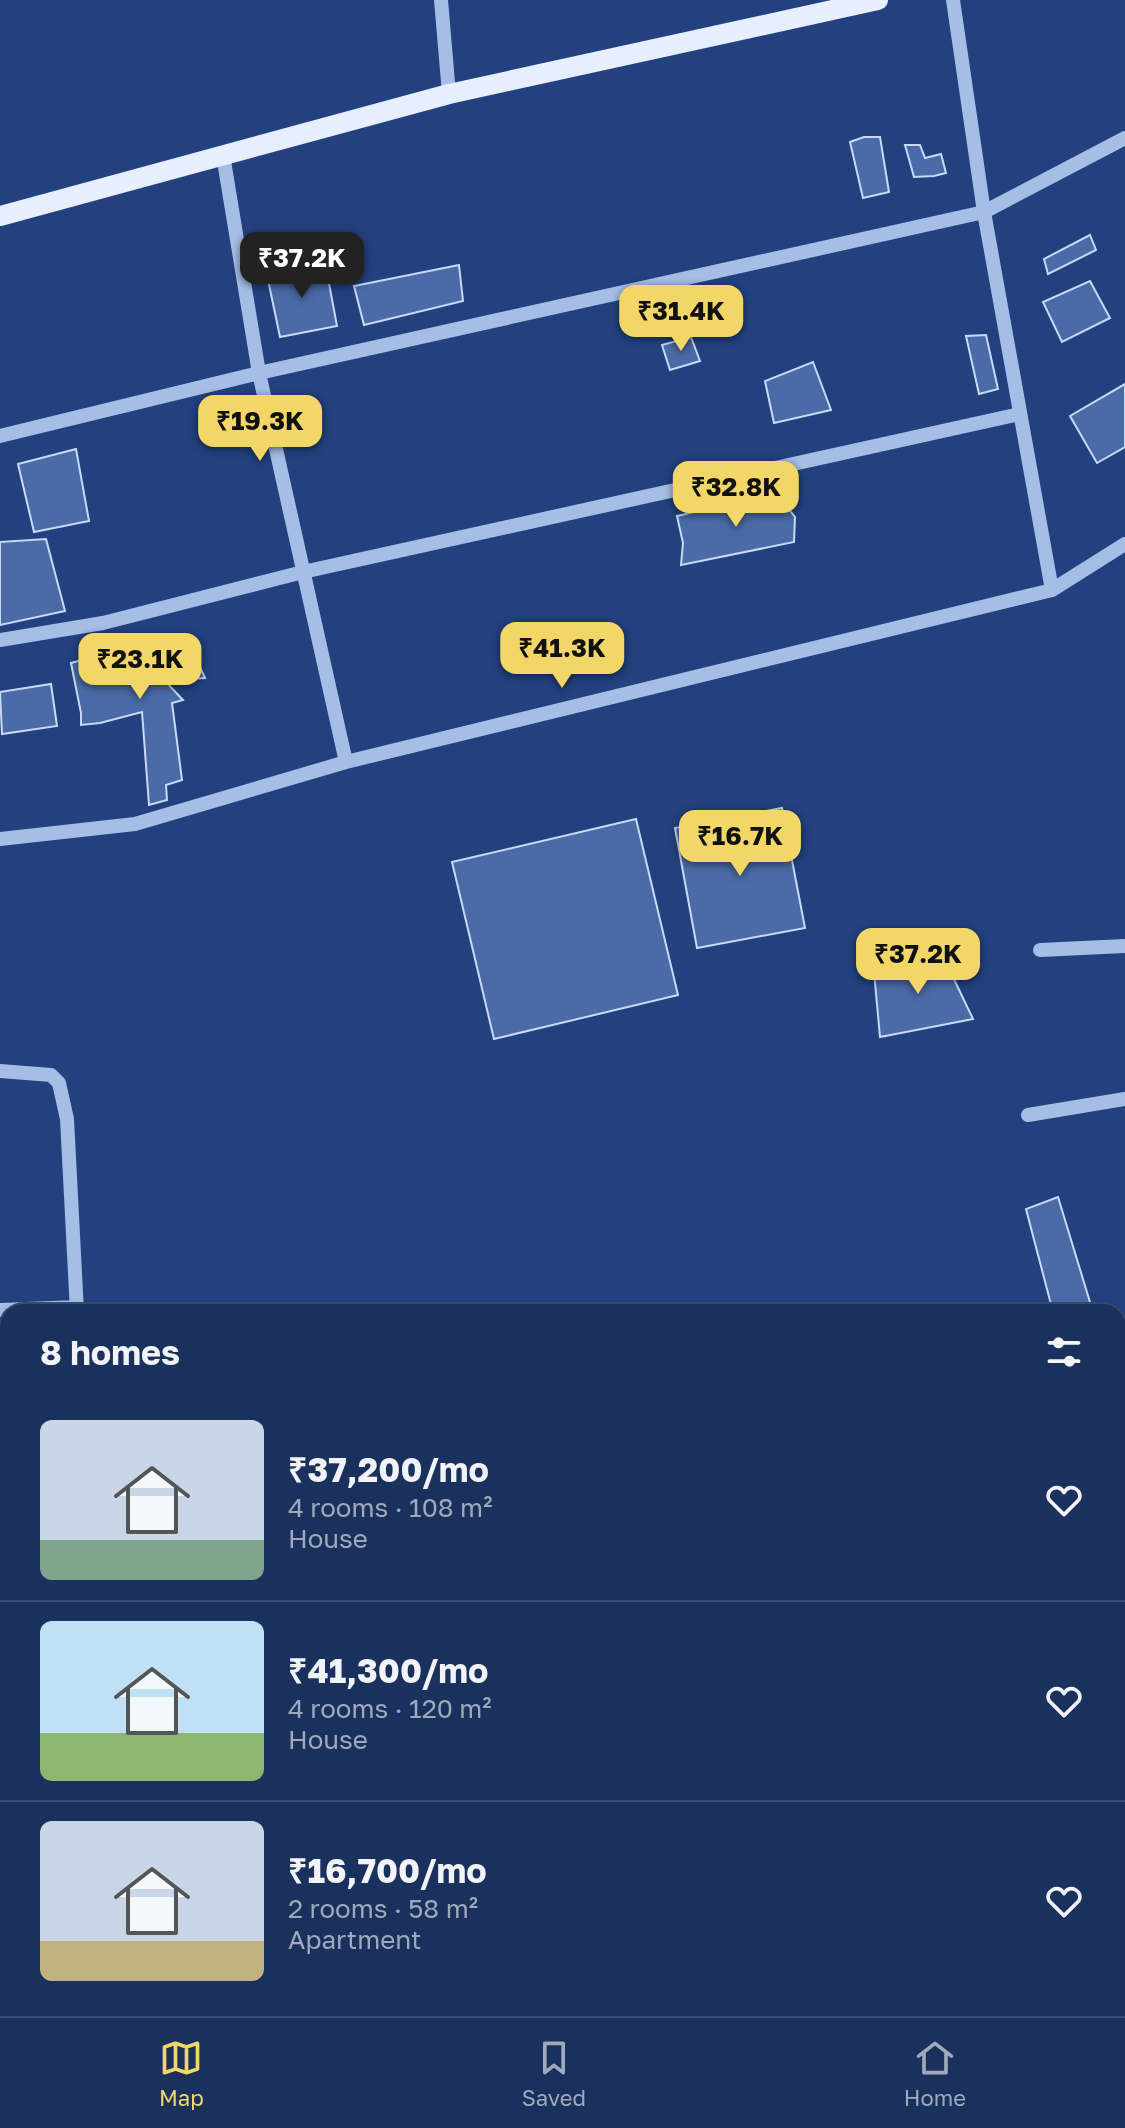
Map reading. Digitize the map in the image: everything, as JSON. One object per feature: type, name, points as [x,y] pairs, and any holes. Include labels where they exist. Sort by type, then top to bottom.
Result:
[{"type":"main road","points":[[0,216],[449,94],[878,0]]},
{"type":"street","points":[[441,0],[449,94]]},
{"type":"street","points":[[953,0],[984,212],[1052,590]]},
{"type":"street","points":[[0,436],[259,373],[984,212],[1125,138]]},
{"type":"street","points":[[223,155],[259,373],[346,762]]},
{"type":"street","points":[[0,640],[103,623],[303,572],[1020,414]]},
{"type":"street","points":[[0,839],[135,824],[346,762],[1052,590],[1125,544]]},
{"type":"street","points":[[1040,950],[1125,946]]},
{"type":"street","points":[[0,1071],[51,1075],[59,1083],[67,1119],[77,1304]]},
{"type":"street","points":[[1028,1115],[1125,1099]]},
{"type":"building","points":[[864,137],[880,137],[889,192],[863,198],[850,142]]},
{"type":"building","points":[[905,145],[920,145],[925,158],[941,154],[946,173],[914,177]]},
{"type":"building","points":[[1090,235],[1096,250],[1048,274],[1044,259]]},
{"type":"building","points":[[325,262],[337,326],[280,337],[267,275]]},
{"type":"building","points":[[459,265],[463,301],[364,325],[354,286]]},
{"type":"building","points":[[1090,281],[1110,318],[1062,342],[1043,302]]},
{"type":"building","points":[[986,335],[998,389],[979,394],[966,336]]},
{"type":"building","points":[[691,337],[700,361],[670,370],[662,345]]},
{"type":"building","points":[[813,362],[831,410],[774,423],[765,381]]},
{"type":"building","points":[[1125,384],[1125,447],[1097,463],[1070,416]]},
{"type":"building","points":[[76,449],[89,521],[34,532],[18,464]]},
{"type":"building","points":[[776,493],[795,517],[794,542],[681,565],[683,543],[677,516]]},
{"type":"building","points":[[46,539],[65,611],[0,625],[0,542]]},
{"type":"building","points":[[158,639],[159,643],[166,641],[166,655],[189,643],[205,678],[164,680],[183,700],[172,703],[182,780],[166,785],[167,800],[149,805],[142,712],[81,725],[71,663]]},
{"type":"building","points":[[51,684],[57,726],[2,734],[0,692]]},
{"type":"building","points":[[782,808],[805,928],[697,948],[675,828]]},
{"type":"building","points":[[636,819],[678,995],[494,1039],[452,862]]},
{"type":"building","points":[[941,952],[973,1019],[880,1037],[874,972]]},
{"type":"building","points":[[1058,1197],[1091,1304],[1051,1304],[1026,1209]]}]
